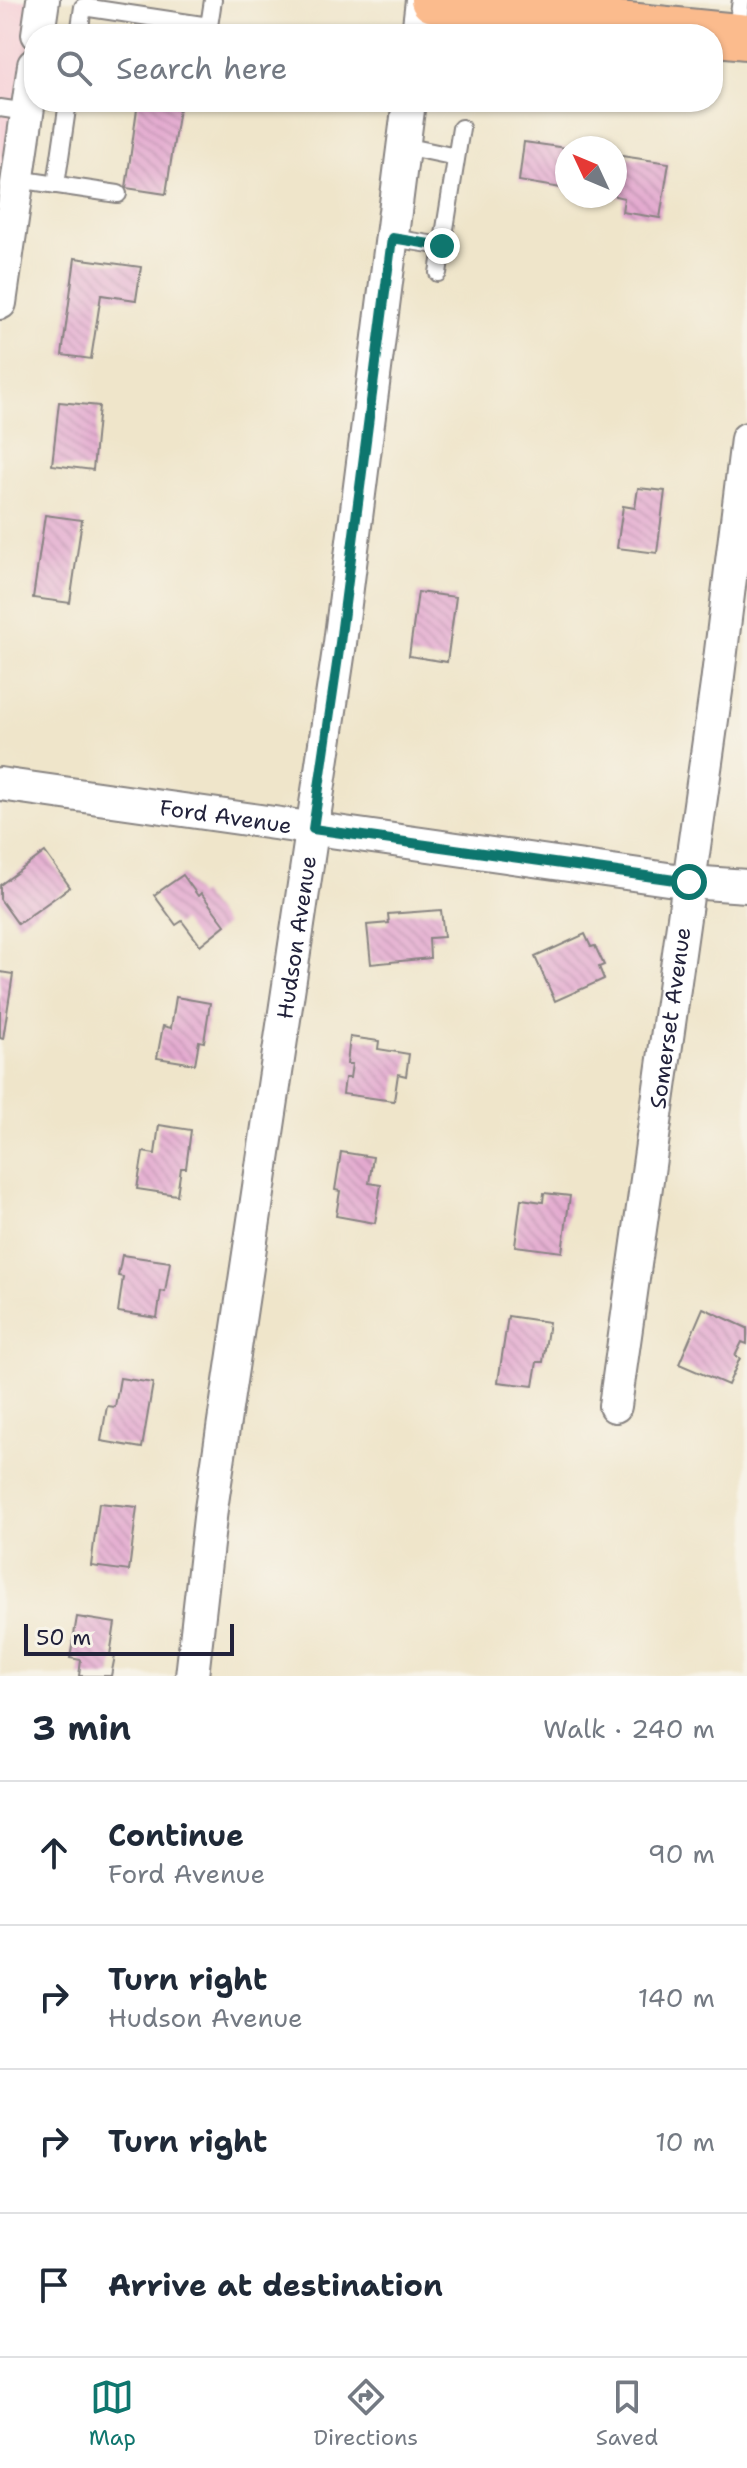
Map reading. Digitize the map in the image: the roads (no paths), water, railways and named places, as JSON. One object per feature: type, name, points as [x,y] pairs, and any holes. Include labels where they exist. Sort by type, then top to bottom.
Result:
[{"type":"main road","points":[[433,0],[547,17],[717,24]]},
{"type":"street","points":[[39,24],[43,0]]},
{"type":"street","points":[[419,24],[422,0]]},
{"type":"street","points":[[0,303],[17,179],[14,110],[24,88]]},
{"type":"street","name":"Hudson Avenue","points":[[192,1676],[211,1509],[340,643],[408,112]]},
{"type":"street","name":"Somerset Avenue","points":[[615,1406],[717,684],[747,439]]},
{"type":"street","name":"Ford Avenue","points":[[0,784],[689,882],[747,886]]},
{"type":"lane","points":[[209,24],[213,0]]},
{"type":"lane","points":[[80,24],[83,7],[196,24]]},
{"type":"lane","points":[[56,185],[67,112]]},
{"type":"lane","points":[[438,273],[461,128]]},
{"type":"lane","points":[[404,146],[456,157]]},
{"type":"lane","points":[[17,179],[118,194]]},
{"type":"lane","points":[[392,238],[442,246]]}]
